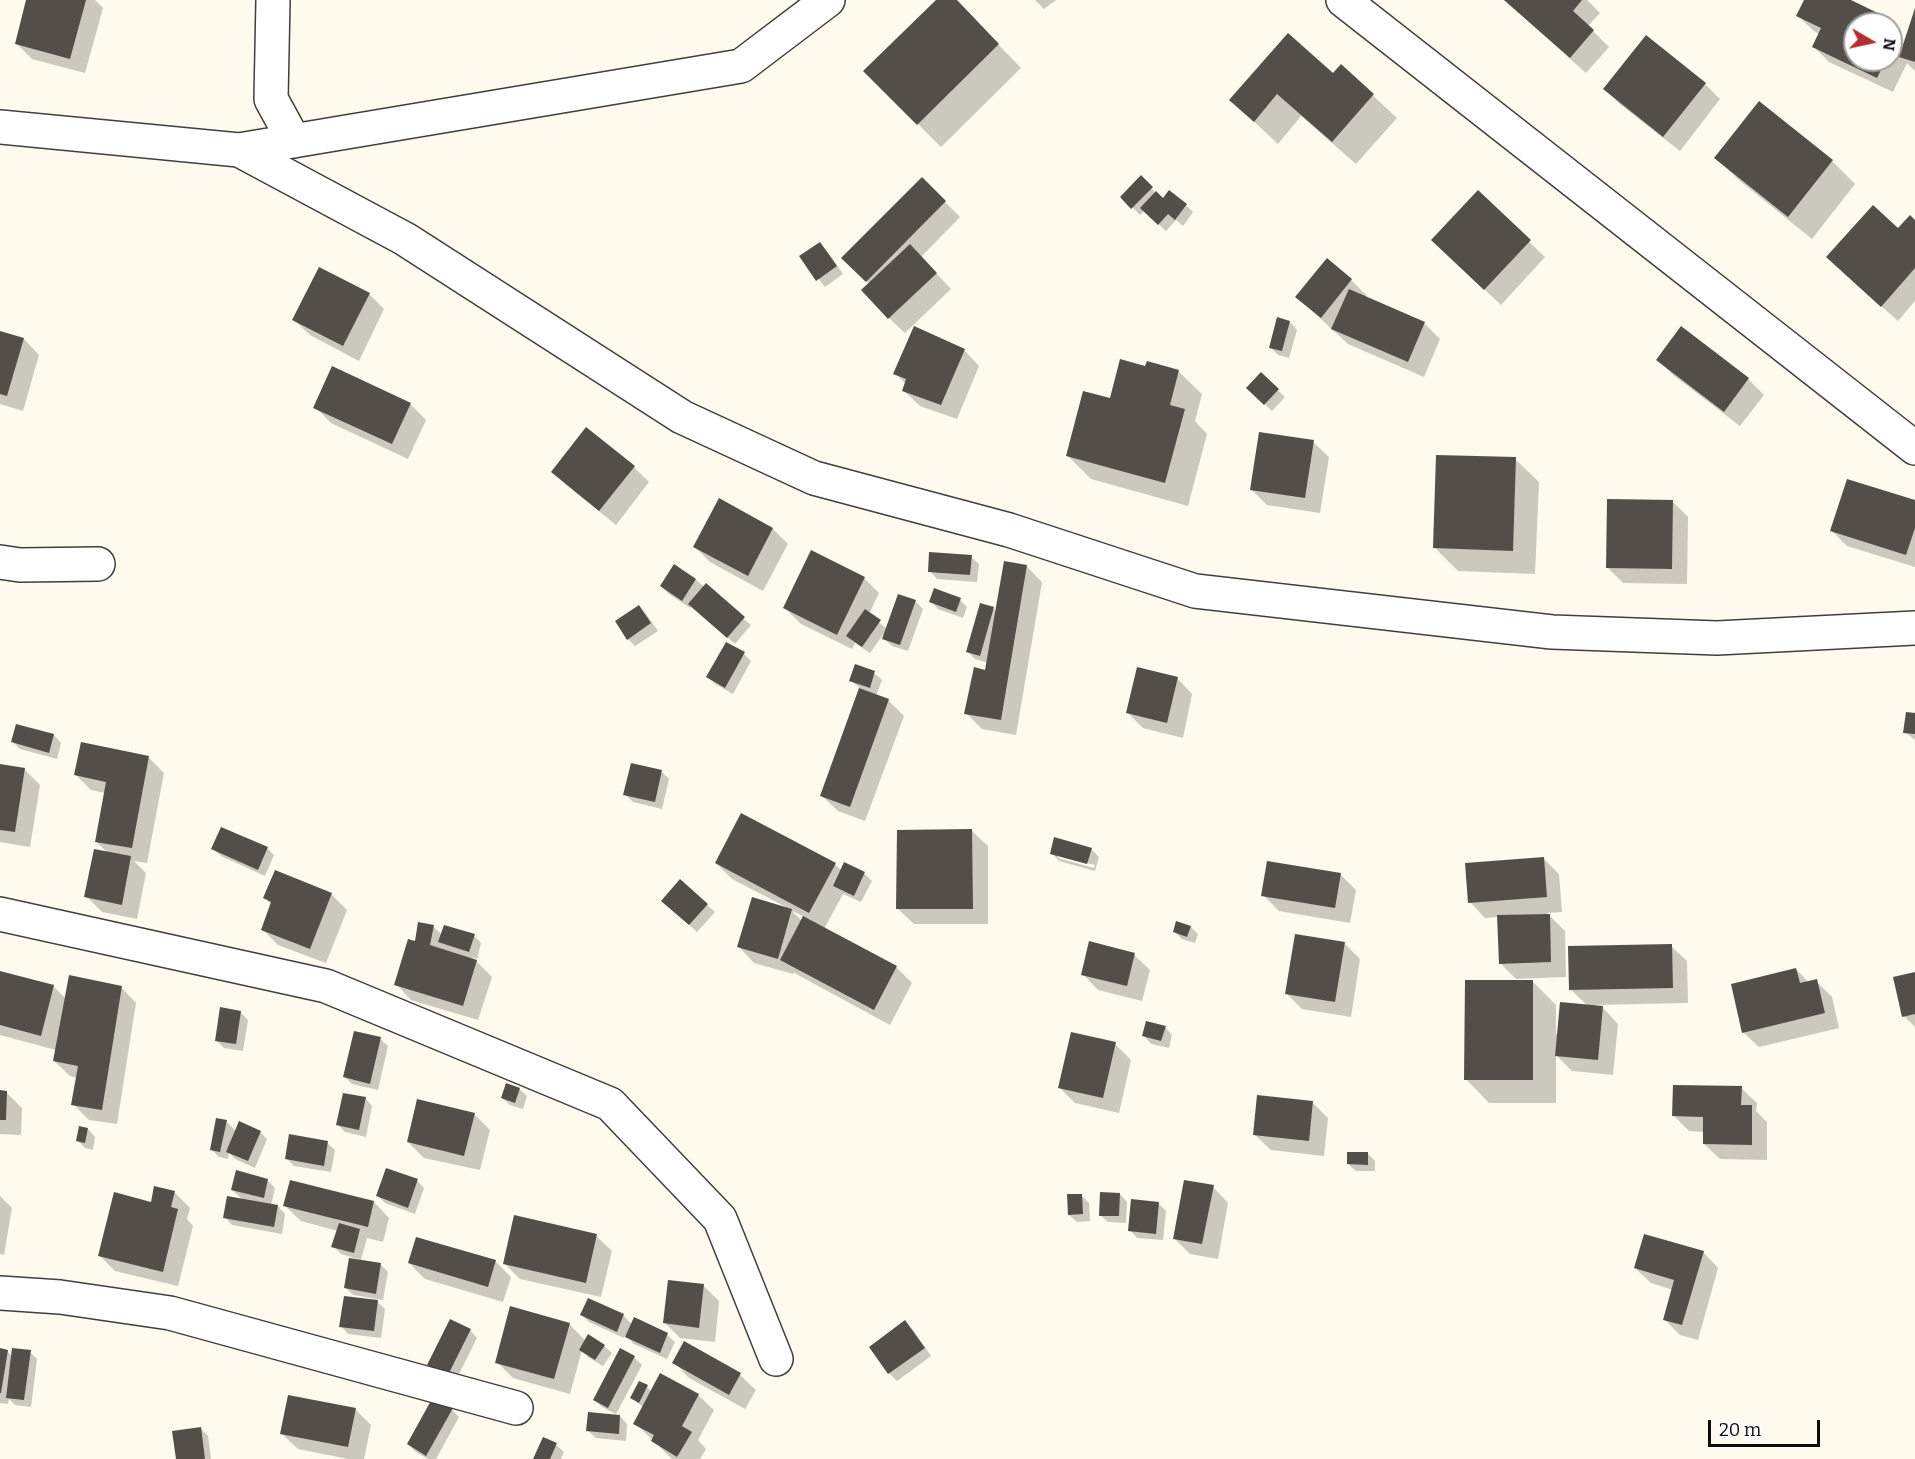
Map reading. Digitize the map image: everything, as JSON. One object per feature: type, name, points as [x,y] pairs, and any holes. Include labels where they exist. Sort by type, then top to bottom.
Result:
[{"type":"street","points":[[273,0],[271,99],[294,141]]},
{"type":"street","points":[[0,127],[239,150],[741,66],[828,0]]},
{"type":"street","points":[[1342,0],[1915,448]]},
{"type":"street","points":[[239,150],[405,239],[682,417],[814,478],[1009,530],[1195,591],[1552,632],[1717,638],[1915,628]]},
{"type":"street","points":[[0,562],[20,565],[98,564]]},
{"type":"street","points":[[0,914],[326,986],[610,1104],[720,1219],[776,1359]]},
{"type":"street","points":[[0,1293],[60,1297],[170,1313],[516,1407]]},
{"type":"building","points":[[26,0],[86,0],[70,59],[15,44]]},
{"type":"building","points":[[936,0],[957,0],[999,44],[917,125],[863,71]]},
{"type":"building","points":[[1504,0],[1582,0],[1573,11],[1594,30],[1570,58]]},
{"type":"building","points":[[1804,0],[1851,0],[1876,12],[1843,12],[1843,62],[1812,47],[1821,28],[1796,16]]},
{"type":"building","points":[[1915,8],[1915,62],[1903,58],[1903,45]]},
{"type":"building","points":[[1288,33],[1333,73],[1341,64],[1374,94],[1332,142],[1277,94],[1254,122],[1229,100]]},
{"type":"building","points":[[1646,35],[1706,83],[1663,137],[1603,89]]},
{"type":"building","points":[[1864,72],[1880,72],[1877,78]]},
{"type":"building","points":[[1759,101],[1833,160],[1788,217],[1714,158]]},
{"type":"building","points":[[1141,175],[1153,187],[1131,209],[1120,197]]},
{"type":"building","points":[[922,177],[946,201],[866,282],[841,258]]},
{"type":"building","points":[[1169,190],[1187,204],[1175,220],[1168,214],[1158,225],[1140,208],[1156,191],[1163,198]]},
{"type":"building","points":[[1478,190],[1531,240],[1484,290],[1431,240]]},
{"type":"building","points":[[1873,205],[1898,228],[1910,215],[1915,220],[1915,268],[1881,307],[1826,257]]},
{"type":"building","points":[[820,242],[837,266],[816,281],[799,256]]},
{"type":"building","points":[[910,244],[937,273],[888,319],[861,290]]},
{"type":"building","points":[[1327,258],[1352,279],[1321,318],[1295,297]]},
{"type":"building","points":[[319,267],[370,293],[343,346],[292,320]]},
{"type":"building","points":[[1349,289],[1425,322],[1408,362],[1331,329]]},
{"type":"building","points":[[1277,317],[1290,321],[1282,351],[1269,348]]},
{"type":"building","points":[[914,326],[965,349],[941,405],[902,391],[906,379],[893,374]]},
{"type":"building","points":[[1681,326],[1749,378],[1724,412],[1656,360]]},
{"type":"building","points":[[0,331],[24,338],[7,396],[0,394]]},
{"type":"building","points":[[1120,359],[1145,366],[1147,361],[1179,370],[1170,405],[1185,409],[1165,483],[1066,456],[1083,391],[1110,398]]},
{"type":"building","points":[[332,366],[411,403],[392,444],[313,408]]},
{"type":"building","points":[[1261,372],[1279,389],[1264,405],[1246,388]]},
{"type":"building","points":[[586,427],[635,466],[599,511],[551,472]]},
{"type":"building","points":[[1259,432],[1314,440],[1305,498],[1250,490]]},
{"type":"building","points":[[1436,455],[1516,457],[1513,551],[1433,548]]},
{"type":"building","points":[[1847,479],[1915,500],[1915,528],[1906,555],[1830,531]]},
{"type":"building","points":[[719,498],[773,528],[748,576],[693,547]]},
{"type":"building","points":[[1607,499],[1673,500],[1672,569],[1606,568]]},
{"type":"building","points":[[811,550],[865,577],[837,635],[783,608]]},
{"type":"building","points":[[929,552],[972,555],[970,575],[928,572]]},
{"type":"building","points":[[1004,561],[1027,565],[1001,720],[964,714],[974,667],[985,670]]},
{"type":"building","points":[[674,564],[696,579],[682,601],[660,586]]},
{"type":"building","points":[[706,583],[745,617],[727,638],[688,604]]},
{"type":"building","points":[[934,588],[961,598],[956,612],[929,602]]},
{"type":"building","points":[[898,594],[916,600],[900,645],[882,639]]},
{"type":"building","points":[[980,603],[994,607],[980,656],[966,652]]},
{"type":"building","points":[[639,605],[651,623],[627,640],[615,621]]},
{"type":"building","points":[[865,609],[881,620],[862,647],[846,636]]},
{"type":"building","points":[[726,642],[745,652],[725,688],[706,677]]},
{"type":"building","points":[[855,664],[875,671],[870,688],[849,681]]},
{"type":"building","points":[[1137,667],[1178,677],[1167,723],[1126,713]]},
{"type":"building","points":[[859,688],[889,699],[850,807],[820,796]]},
{"type":"building","points":[[1906,712],[1915,713],[1915,734],[1903,733]]},
{"type":"building","points":[[16,724],[54,734],[49,753],[11,742]]},
{"type":"building","points":[[81,742],[149,756],[132,848],[95,842],[106,782],[74,775]]},
{"type":"building","points":[[631,763],[662,770],[655,802],[623,795]]},
{"type":"building","points":[[0,764],[25,768],[15,832],[0,830]]},
{"type":"building","points":[[741,813],[836,863],[809,913],[715,863]]},
{"type":"building","points":[[221,827],[268,847],[258,870],[211,849]]},
{"type":"building","points":[[972,829],[973,909],[896,909],[897,830]]},
{"type":"building","points":[[1054,837],[1092,848],[1087,864],[1050,854]]},
{"type":"building","points":[[94,849],[131,856],[122,905],[84,897]]},
{"type":"building","points":[[1544,857],[1547,897],[1468,903],[1465,863]]},
{"type":"building","points":[[1267,861],[1341,873],[1335,908],[1261,896]]},
{"type":"building","points":[[844,862],[865,872],[854,896],[833,886]]},
{"type":"building","points":[[275,870],[332,893],[310,949],[261,930],[271,902],[263,898]]},
{"type":"building","points":[[680,879],[708,904],[689,925],[661,901]]},
{"type":"building","points":[[752,897],[792,909],[778,959],[737,947]]},
{"type":"building","points":[[1550,914],[1551,962],[1499,964],[1497,915]]},
{"type":"building","points":[[803,916],[897,966],[874,1010],[780,960]]},
{"type":"building","points":[[1176,921],[1191,926],[1187,937],[1173,932]]},
{"type":"building","points":[[418,922],[434,925],[430,945],[477,960],[463,1006],[394,985],[408,939],[415,941]]},
{"type":"building","points":[[444,925],[475,934],[469,952],[438,942]]},
{"type":"building","points":[[1295,934],[1345,942],[1335,1002],[1285,994]]},
{"type":"building","points":[[1089,941],[1135,953],[1127,986],[1081,975]]},
{"type":"building","points":[[1672,944],[1673,988],[1569,990],[1568,946]]},
{"type":"building","points":[[1796,968],[1800,983],[1817,979],[1825,1013],[1742,1033],[1731,984]]},
{"type":"building","points":[[0,971],[54,985],[41,1036],[0,1025]]},
{"type":"building","points":[[1915,972],[1915,1014],[1902,1017],[1893,977]]},
{"type":"building","points":[[69,975],[122,986],[102,1110],[71,1105],[78,1066],[53,1061]]},
{"type":"building","points":[[1465,980],[1533,980],[1533,1080],[1464,1080]]},
{"type":"building","points":[[1560,1002],[1603,1006],[1598,1060],[1555,1056]]},
{"type":"building","points":[[220,1007],[241,1011],[236,1044],[215,1041]]},
{"type":"building","points":[[1146,1021],[1166,1026],[1161,1041],[1142,1036]]},
{"type":"building","points":[[354,1031],[381,1037],[370,1084],[343,1077]]},
{"type":"building","points":[[1071,1032],[1116,1042],[1103,1098],[1058,1088]]},
{"type":"building","points":[[506,1083],[520,1088],[515,1103],[501,1098]]},
{"type":"building","points":[[1673,1085],[1742,1086],[1741,1105],[1752,1105],[1752,1145],[1703,1144],[1703,1117],[1672,1116]]},
{"type":"building","points":[[0,1090],[7,1091],[6,1120],[0,1120]]},
{"type":"building","points":[[343,1093],[366,1097],[359,1130],[336,1125]]},
{"type":"building","points":[[1257,1095],[1313,1101],[1309,1141],[1253,1135]]},
{"type":"building","points":[[417,1099],[475,1113],[464,1156],[407,1142]]},
{"type":"building","points":[[216,1118],[227,1120],[220,1152],[210,1150]]},
{"type":"building","points":[[239,1121],[261,1131],[248,1161],[226,1152]]},
{"type":"building","points":[[79,1126],[88,1128],[85,1143],[76,1141]]},
{"type":"building","points":[[289,1134],[328,1141],[324,1166],[285,1159]]},
{"type":"building","points":[[1347,1152],[1368,1152],[1368,1165],[1347,1164]]},
{"type":"building","points":[[386,1168],[418,1179],[408,1208],[376,1196]]},
{"type":"building","points":[[236,1170],[268,1179],[264,1198],[231,1190]]},
{"type":"building","points":[[290,1180],[374,1201],[368,1227],[283,1206]]},
{"type":"building","points":[[1184,1180],[1214,1185],[1202,1244],[1173,1239]]},
{"type":"building","points":[[154,1186],[175,1191],[171,1207],[178,1209],[163,1272],[98,1256],[114,1192],[151,1202]]},
{"type":"building","points":[[1100,1192],[1120,1193],[1119,1216],[1099,1216]]},
{"type":"building","points":[[1067,1194],[1082,1194],[1083,1214],[1068,1215]]},
{"type":"building","points":[[227,1196],[278,1205],[274,1227],[223,1218]]},
{"type":"building","points":[[1131,1199],[1159,1202],[1156,1234],[1128,1231]]},
{"type":"building","points":[[514,1215],[597,1234],[586,1283],[503,1264]]},
{"type":"building","points":[[339,1223],[360,1229],[354,1253],[331,1247]]},
{"type":"building","points":[[1644,1234],[1704,1251],[1682,1325],[1663,1320],[1674,1280],[1634,1268]]},
{"type":"building","points":[[416,1237],[496,1260],[488,1287],[408,1263]]},
{"type":"building","points":[[349,1258],[381,1263],[376,1294],[344,1288]]},
{"type":"building","points":[[668,1280],[704,1284],[699,1328],[663,1323]]},
{"type":"building","points":[[344,1296],[378,1300],[374,1331],[339,1327]]},
{"type":"building","points":[[588,1298],[624,1314],[617,1332],[580,1315]]},
{"type":"building","points":[[510,1306],[570,1323],[554,1379],[495,1363]]},
{"type":"building","points":[[634,1317],[668,1333],[660,1353],[625,1337]]},
{"type":"building","points":[[450,1319],[471,1329],[448,1375],[427,1365]]},
{"type":"building","points":[[905,1320],[925,1348],[888,1374],[869,1347]]},
{"type":"building","points":[[588,1334],[605,1345],[595,1360],[579,1350]]},
{"type":"building","points":[[684,1341],[741,1373],[729,1395],[672,1363]]},
{"type":"building","points":[[0,1348],[8,1350],[1,1393],[0,1393]]},
{"type":"building","points":[[12,1348],[31,1350],[24,1400],[6,1398]]},
{"type":"building","points":[[620,1348],[635,1356],[608,1408],[593,1400]]},
{"type":"building","points":[[660,1373],[699,1394],[682,1426],[692,1432],[677,1457],[651,1441],[654,1435],[633,1424]]},
{"type":"building","points":[[639,1381],[648,1385],[639,1403],[630,1398]]},
{"type":"building","points":[[288,1395],[356,1408],[348,1447],[280,1434]]},
{"type":"building","points":[[433,1397],[453,1408],[426,1456],[407,1444]]},
{"type":"building","points":[[588,1412],[620,1415],[619,1434],[586,1431]]},
{"type":"building","points":[[201,1427],[205,1459],[176,1459],[172,1431]]},
{"type":"building","points":[[543,1437],[557,1443],[550,1459],[533,1459]]}]
